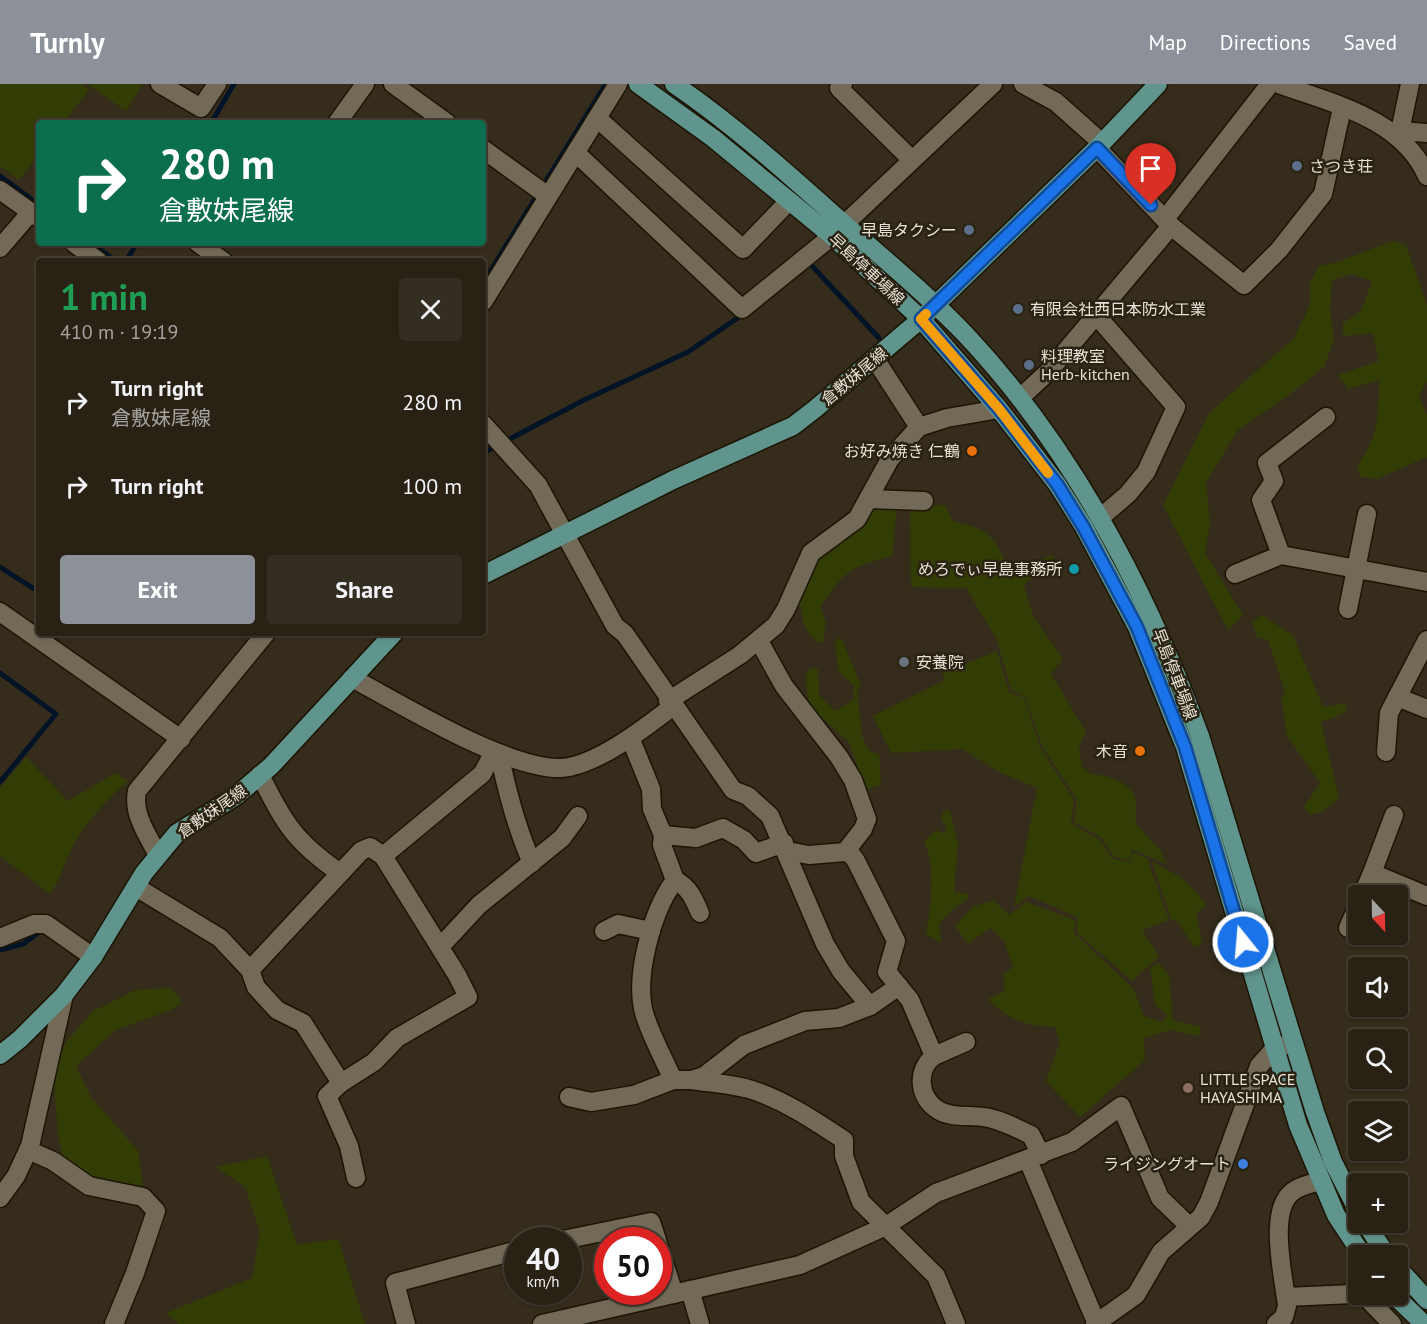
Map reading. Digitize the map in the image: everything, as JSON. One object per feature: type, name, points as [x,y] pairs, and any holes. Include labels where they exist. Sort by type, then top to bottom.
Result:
[{"type":"main road","name":"早島停車場線","points":[[638,84],[713,138],[789,201],[838,230],[936,304],[1020,398],[1100,518],[1155,622],[1181,684],[1200,736],[1293,1042],[1333,1162],[1348,1191]]},
{"type":"main road","name":"早島停車場線","points":[[674,84],[729,124],[838,230],[921,319],[999,409],[1062,493],[1137,627],[1185,747],[1298,1125],[1336,1215],[1356,1245]]},
{"type":"main road","name":"倉敷妹尾線","points":[[486,574],[673,480],[793,426],[921,319],[1158,84]]},
{"type":"main road","name":"倉敷妹尾線","points":[[0,1055],[20,1039],[64,995],[93,957],[158,855],[177,833],[236,796],[260,775],[391,636]]},
{"type":"main road","points":[[1408,1279],[1427,1300]]},
{"type":"main road","points":[[1404,1305],[1424,1324]]},
{"type":"street","points":[[160,84],[201,108],[217,84]]},
{"type":"street","points":[[339,120],[365,84]]},
{"type":"street","points":[[393,84],[443,120]]},
{"type":"street","points":[[486,296],[543,192],[576,153],[618,84]]},
{"type":"street","points":[[843,84],[839,88],[912,160]]},
{"type":"street","points":[[576,153],[742,309],[838,230],[993,84]]},
{"type":"street","points":[[1023,84],[1056,102],[1099,145],[1168,222],[1244,285],[1279,250],[1323,194],[1342,108]]},
{"type":"street","points":[[1020,398],[1049,371],[1096,315],[1270,84]]},
{"type":"street","points":[[1279,84],[1316,90],[1342,108],[1386,125],[1407,143],[1427,176]]},
{"type":"street","points":[[1399,134],[1410,84]]},
{"type":"street","points":[[597,118],[743,249],[789,201]]},
{"type":"street","points":[[1399,134],[1427,133]]},
{"type":"street","points":[[486,151],[543,192]]},
{"type":"street","points":[[0,190],[35,215],[0,248]]},
{"type":"street","points":[[78,246],[94,258]]},
{"type":"street","points":[[202,246],[219,258]]},
{"type":"street","points":[[1096,315],[1176,407],[1146,472],[1128,494],[1100,518]]},
{"type":"street","points":[[874,359],[919,427]]},
{"type":"street","points":[[352,678],[497,752],[562,768],[580,763],[630,740],[670,704],[759,641],[786,609],[811,553],[857,519],[890,459],[919,427],[947,418],[999,409]]},
{"type":"street","points":[[1281,555],[1262,500],[1274,481],[1268,464],[1326,417]]},
{"type":"street","points":[[486,427],[538,485],[615,626],[625,634],[670,704],[733,790],[748,796],[770,816],[786,847],[825,944],[841,971],[870,1006]]},
{"type":"street","points":[[868,499],[924,501]]},
{"type":"street","points":[[1348,609],[1367,514]]},
{"type":"street","points":[[1234,574],[1281,555],[1427,582]]},
{"type":"street","points":[[0,612],[181,739]]},
{"type":"street","points":[[158,855],[137,813],[135,800],[143,780],[181,739],[264,636]]},
{"type":"street","points":[[1386,752],[1389,713],[1427,640]]},
{"type":"street","points":[[759,641],[784,686],[839,757],[853,780],[867,819],[863,829],[845,852]]},
{"type":"street","points":[[1397,697],[1427,709]]},
{"type":"street","points":[[630,740],[651,789],[652,809],[663,835],[662,845],[675,880],[683,885],[692,896],[700,913]]},
{"type":"street","points":[[382,856],[482,774],[497,752]]},
{"type":"street","points":[[497,752],[509,803],[532,863]]},
{"type":"street","points":[[260,775],[285,824],[310,852],[340,873]]},
{"type":"street","points":[[1367,885],[1394,815]]},
{"type":"street","points":[[440,947],[479,905],[562,838],[578,816]]},
{"type":"street","points":[[663,835],[696,838],[723,828],[744,840],[756,853],[786,847],[809,855],[845,852],[851,854],[896,941],[887,972],[910,1000],[934,1056]]},
{"type":"street","points":[[250,970],[361,851],[370,847],[382,856],[440,947],[468,997],[397,1038],[374,1062],[341,1083],[327,1096],[350,1146],[356,1178]]},
{"type":"street","points":[[1372,873],[1427,896]]},
{"type":"street","points":[[673,1080],[645,1015],[641,984],[651,931],[662,898],[675,880]]},
{"type":"street","points":[[136,887],[220,938],[250,970],[256,987],[277,1010],[303,1023],[341,1083]]},
{"type":"street","points":[[0,938],[34,924],[46,924],[93,957]]},
{"type":"street","points":[[604,931],[618,924],[651,931]]},
{"type":"street","points":[[691,1080],[704,1076],[744,1045],[805,1021],[839,1018],[870,1006],[899,987]]},
{"type":"street","points":[[0,1198],[15,1176],[28,1150],[64,995]]},
{"type":"street","points":[[966,1042],[934,1056],[924,1064],[921,1075],[922,1090],[938,1111],[954,1115],[985,1117],[1031,1135],[1035,1157],[1096,1323],[1136,1295],[1161,1252],[1200,1217],[1209,1202],[1259,1066],[1275,1048],[1293,1042]]},
{"type":"street","points":[[569,1097],[591,1102],[634,1095],[673,1080],[691,1080],[750,1090],[773,1098],[802,1113],[844,1140],[844,1156],[861,1202],[936,1276],[956,1324]]},
{"type":"street","points":[[542,1324],[800,1265],[886,1226],[936,1193],[1072,1142],[1121,1106],[1160,1198],[1189,1226]]},
{"type":"street","points":[[28,1150],[52,1161],[89,1186],[143,1197],[156,1211],[135,1273],[114,1324]]},
{"type":"street","points":[[1276,1324],[1284,1317],[1287,1306],[1279,1227],[1280,1209],[1295,1189],[1321,1181]]},
{"type":"street","points":[[627,1227],[651,1222],[653,1227]]},
{"type":"street","points":[[406,1324],[396,1283],[504,1254]]},
{"type":"street","points":[[672,1271],[700,1324]]},
{"type":"street","points":[[1286,1297],[1353,1294],[1367,1298],[1392,1324]]},
{"type":"green space","points":[[0,84],[82,84],[89,90],[65,120],[36,120],[36,158],[19,180],[0,166]]},
{"type":"green space","points":[[87,84],[143,84],[126,111]]},
{"type":"green space","points":[[1392,241],[1406,245],[1427,305],[1427,380],[1419,397],[1427,415],[1427,457],[1377,479],[1360,477],[1357,465],[1370,446],[1376,426],[1379,380],[1348,389],[1338,375],[1379,361],[1373,333],[1343,336],[1343,323],[1361,311],[1372,281],[1352,274],[1332,280],[1330,309],[1334,340],[1324,367],[1289,395],[1238,430],[1206,482],[1210,524],[1205,553],[1243,615],[1228,630],[1163,505],[1209,413],[1294,338],[1310,305],[1310,283],[1319,266],[1338,262]]},
{"type":"green space","points":[[910,505],[945,505],[953,521],[976,528],[990,537],[1011,571],[1052,555],[1057,566],[1034,575],[1024,585],[1033,616],[1063,659],[1051,674],[1086,732],[1079,747],[1082,767],[1091,774],[1110,777],[1129,788],[1136,802],[1136,824],[1161,851],[1166,864],[1132,849],[1129,860],[1114,857],[1102,838],[1074,822],[1077,800],[1042,746],[1025,697],[1011,690],[997,640],[966,588],[911,587]]},
{"type":"green space","points":[[872,506],[897,508],[892,556],[849,572],[836,585],[820,607],[826,622],[823,641],[818,643],[806,628],[802,619],[802,608],[796,605],[816,554]]},
{"type":"green space","points":[[1262,615],[1293,635],[1323,707],[1345,703],[1347,712],[1321,722],[1339,798],[1321,812],[1310,815],[1304,807],[1320,783],[1287,736],[1281,698],[1285,692],[1268,640],[1257,637],[1252,622]]},
{"type":"green space","points":[[838,638],[842,639],[861,686],[857,691],[862,736],[868,750],[879,755],[881,785],[866,790],[849,742],[808,705],[806,674],[811,668],[818,669],[819,695],[835,711],[853,700],[854,686],[839,672],[835,641]]},
{"type":"green space","points":[[997,651],[1009,692],[1024,698],[1040,747],[1074,800],[1071,823],[1100,840],[1113,859],[1130,862],[1133,852],[1147,858],[1169,920],[1142,930],[1159,956],[1132,981],[1077,933],[1077,917],[1029,896],[1014,907],[1037,788],[997,771],[962,749],[891,753],[873,716],[945,680],[942,673]]},
{"type":"green space","points":[[26,757],[68,801],[115,773],[129,781],[106,802],[85,827],[74,844],[50,894],[0,856],[0,788]]},
{"type":"green space","points":[[943,811],[950,811],[958,843],[954,892],[968,894],[968,899],[953,909],[939,924],[941,943],[926,934],[931,899],[931,875],[924,841],[937,830],[944,834],[947,829],[941,819]]},
{"type":"green space","points":[[1152,862],[1181,877],[1205,902],[1205,907],[1196,914],[1202,943],[1194,947],[1178,922],[1171,919]]},
{"type":"green space","points":[[993,900],[1009,915],[1026,902],[1075,920],[1074,933],[1133,988],[1144,1016],[1162,1022],[1167,1015],[1155,1005],[1150,968],[1159,963],[1169,976],[1173,1020],[1200,1027],[1201,1034],[1196,1036],[1170,1030],[1144,1038],[1145,1060],[1080,1117],[1046,1081],[1060,1042],[1055,1027],[1027,1023],[1011,1017],[988,999],[1005,991],[1003,975],[1013,967],[1004,941],[990,928],[968,944],[955,926],[973,907]]},
{"type":"green space","points":[[169,988],[179,996],[181,1004],[171,1010],[116,1030],[76,1066],[91,1097],[138,1151],[143,1189],[92,1180],[62,1154],[58,1134],[53,1070],[66,1042],[93,1011],[135,990]]},
{"type":"green space","points":[[267,1156],[297,1245],[338,1239],[365,1324],[179,1324],[166,1313],[252,1278],[260,1232],[245,1187],[216,1167]]},
{"type":"waterway","points":[[213,120],[234,84]]},
{"type":"waterway","points":[[486,278],[604,87]]},
{"type":"waterway","points":[[0,176],[36,203]]},
{"type":"waterway","points":[[95,246],[112,258]]},
{"type":"waterway","points":[[128,258],[135,246]]},
{"type":"waterway","points":[[813,267],[879,338]]},
{"type":"waterway","points":[[486,451],[584,400],[688,352],[739,317]]},
{"type":"waterway","points":[[0,567],[36,590]]},
{"type":"waterway","points":[[0,673],[56,714],[0,782]]},
{"type":"waterway","points":[[0,950],[23,944],[42,930]]},
{"type":"slow traffic","points":[[926,314],[921,319],[999,409],[1048,473]]},
{"type":"place","name":"さつき荘","points":[[1297,166]]},
{"type":"place","name":"早島タクシー","points":[[969,230]]},
{"type":"place","name":"有限会社西日本防水工業","points":[[1018,309]]},
{"type":"place","name":"料理教室 Herb-kitchen","points":[[1029,365]]},
{"type":"place","name":"お好み焼き 仁鶴","points":[[972,451]]},
{"type":"place","name":"めろでぃ早島事務所","points":[[1074,569]]},
{"type":"place","name":"安養院","points":[[904,662]]},
{"type":"place","name":"木音","points":[[1140,751]]},
{"type":"place","name":"LITTLE SPACE HAYASHIMA","points":[[1188,1088]]},
{"type":"place","name":"ライジングオート","points":[[1243,1164]]},
{"type":"route","points":[[1151,205],[1097,148],[921,319],[999,409],[1057,484],[1084,528],[1137,627],[1185,747],[1243,942]]}]
